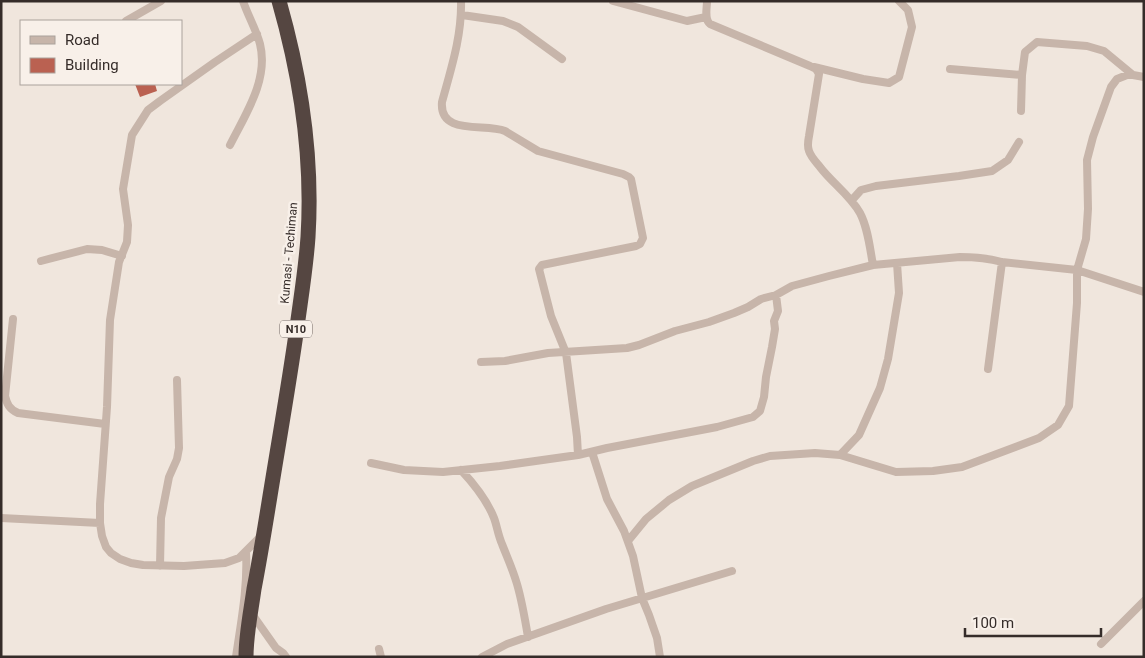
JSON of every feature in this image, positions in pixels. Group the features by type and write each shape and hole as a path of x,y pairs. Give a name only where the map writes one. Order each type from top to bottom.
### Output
{"highway":[{"name":"Kumasi - Techiman","path":"246,657 248,630 293,352 308,236 307,146 304,121 296,72 279,1"}],"street":[{"path":"128,20 161,1"},
{"path":"230,145 253,100 261,69 262,56 257,34 243,1"},
{"path":"462,1 462,15 454,58 441,109 446,118 457,125 499,128 538,151 624,174 631,179 644,238 640,244 600,254 549,263 540,266 539,269 551,316 566,352 578,456"},
{"path":"613,1 687,21 706,17"},
{"path":"707,1 706,17 710,24 816,69 819,74 808,144 809,151 812,158 827,176 852,200 861,214 873,265"},
{"path":"810,66 863,80 889,84 899,77 912,26 908,10 899,1"},
{"path":"462,15 503,20 518,26 562,59"},
{"path":"182,85 257,34"},
{"path":"1021,111 1025,52 1037,42 1087,46 1104,52 1133,74 1144,77"},
{"path":"950,69 1022,75"},
{"path":"628,541 646,519 669,500 692,486 770,456 815,453 840,455 896,472 933,472 962,466 1039,438 1058,425 1069,406 1077,304 1077,270 1086,239 1088,209 1087,160 1093,137 1112,87 1117,79 1133,74"},
{"path":"182,85 148,110 132,135 124,181 128,234 119,262 110,320 100,504 102,536 111,553 120,559 143,565 205,565 224,563 239,558 258,539 265,535 269,501"},
{"path":"852,200 861,190 876,186 992,171 1008,160 1019,142"},
{"path":"41,261 87,249 102,250 122,256"},
{"path":"481,362 505,361 535,355 566,352 627,348 734,313 792,286 873,265 974,257 1077,270 1144,292"},
{"path":"988,369 1002,262"},
{"path":"840,455 859,435 880,388 888,359 899,293 897,263"},
{"path":"371,463 404,470 443,472 578,456 607,448 717,427 753,417 760,411 772,347 774,321 778,310 776,295"},
{"path":"13,319 5,396 7,405 18,413 105,424"},
{"path":"160,566 161,518 169,477 177,459 179,448 177,380"},
{"path":"592,452 607,499 624,531 633,556 642,598 656,638 660,657"},
{"path":"461,470 477,488 493,515 501,543 517,582 528,637"},
{"path":"1,518 100,523"},
{"path":"236,657 246,587 246,552"},
{"path":"482,657 506,644 606,609 732,571"},
{"path":"1101,644 1144,601"},
{"path":"251,612 276,648 286,657"}],"building":[{"path":"135,85 155,85 157,91 140,97"}]}
